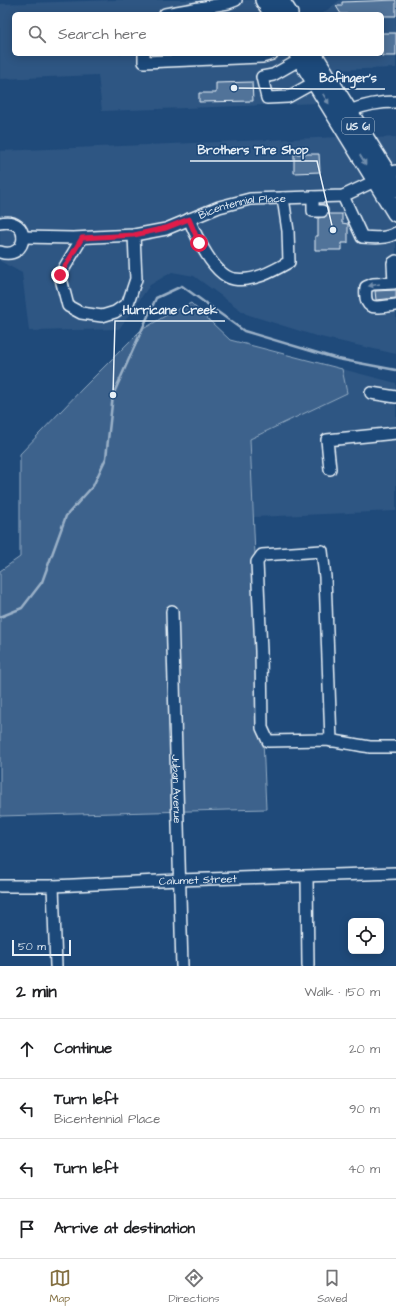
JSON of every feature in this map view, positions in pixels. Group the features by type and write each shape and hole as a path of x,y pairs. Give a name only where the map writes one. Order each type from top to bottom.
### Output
{"highway":[{"path":"264,0 272,12"},
{"path":"280,0 288,12"},
{"name":"US 61","path":"304,56 315,82 389,179"},
{"name":"US 61","path":"304,56 349,111 389,179 396,213"}],"street":[{"path":"176,12 228,3 236,0"},
{"path":"144,56 144,62 265,56"},
{"path":"304,56 273,75 262,77 267,98 288,97 315,82"},
{"path":"349,111 361,106 382,102 396,102"},
{"name":"Bicentennial Place","path":"23,237 82,238 134,235 166,228 219,207 250,199 343,196 389,179"},
{"path":"343,196 362,237 383,238 396,233"},
{"path":"312,211 313,197"},
{"path":"189,219 199,243 220,272 233,279 248,279 269,273 289,262 288,231 283,198"},
{"path":"0,222 13,222 22,231 23,237 22,243 18,249 7,254 0,252"},
{"path":"82,238 60,275 63,288 68,306 81,313 102,316 115,312 128,303 136,279 134,235"},
{"path":"396,260 393,263 394,283 373,284 366,286 365,294 366,303 369,306 377,307 396,305"},
{"path":"371,393 396,397"},
{"path":"330,469 327,440 396,433"},
{"path":"331,741 325,576 322,551 262,555 256,562 261,652 262,728 268,741 331,741 370,747 396,747"},
{"name":"Juban Avenue","path":"172,611 182,966"},
{"name":"Calumet Street","path":"0,886 53,886 179,880 396,873"},
{"path":"307,877 308,966"},
{"path":"53,886 56,966"}],"shaded area":[{"path":"115,0 256,0 264,12 12,12 12,56 290,56 319,103 102,111 98,75 0,79 0,4"},
{"path":"340,0 396,0 396,68 332,70 324,56 384,56 384,12 325,12"},
{"path":"339,137 396,228 396,354 316,336 246,314 194,276 172,272 150,285 119,329 29,331 22,273 0,261 0,151"},
{"path":"396,137 396,172 375,138"},
{"path":"191,303 230,340 342,369 347,393 250,439 266,809 0,816 0,571 20,557 20,454 140,331"},
{"path":"342,369 396,383 396,511 254,517 250,439 346,393"}],"building":[{"path":"396,0 396,16 384,16 384,12 340,12 336,6 342,6 342,2"},
{"path":"384,33 396,33 396,56 384,56"},
{"path":"252,82 253,101 199,102 199,93 216,93 216,83"},
{"path":"294,154 319,154 320,172 294,173"},
{"path":"328,214 342,214 342,223 348,224 348,243 342,243 342,250 315,250 315,236 318,236 318,218 325,217"},
{"path":"396,290 396,298 376,300 375,291"}],"waterway":[{"path":"0,617 22,608 42,582 66,516 93,486 106,458 113,395 156,298 182,286 244,331 338,359 396,370"}],"place":[{"name":"Bofinger's","path":"234,88"},
{"name":"Brothers Tire Shop","path":"333,230"},
{"name":"Hurricane Creek","path":"113,395"}],"route":[{"path":"60,275 82,238 134,235 166,228 189,219 199,243"}]}
